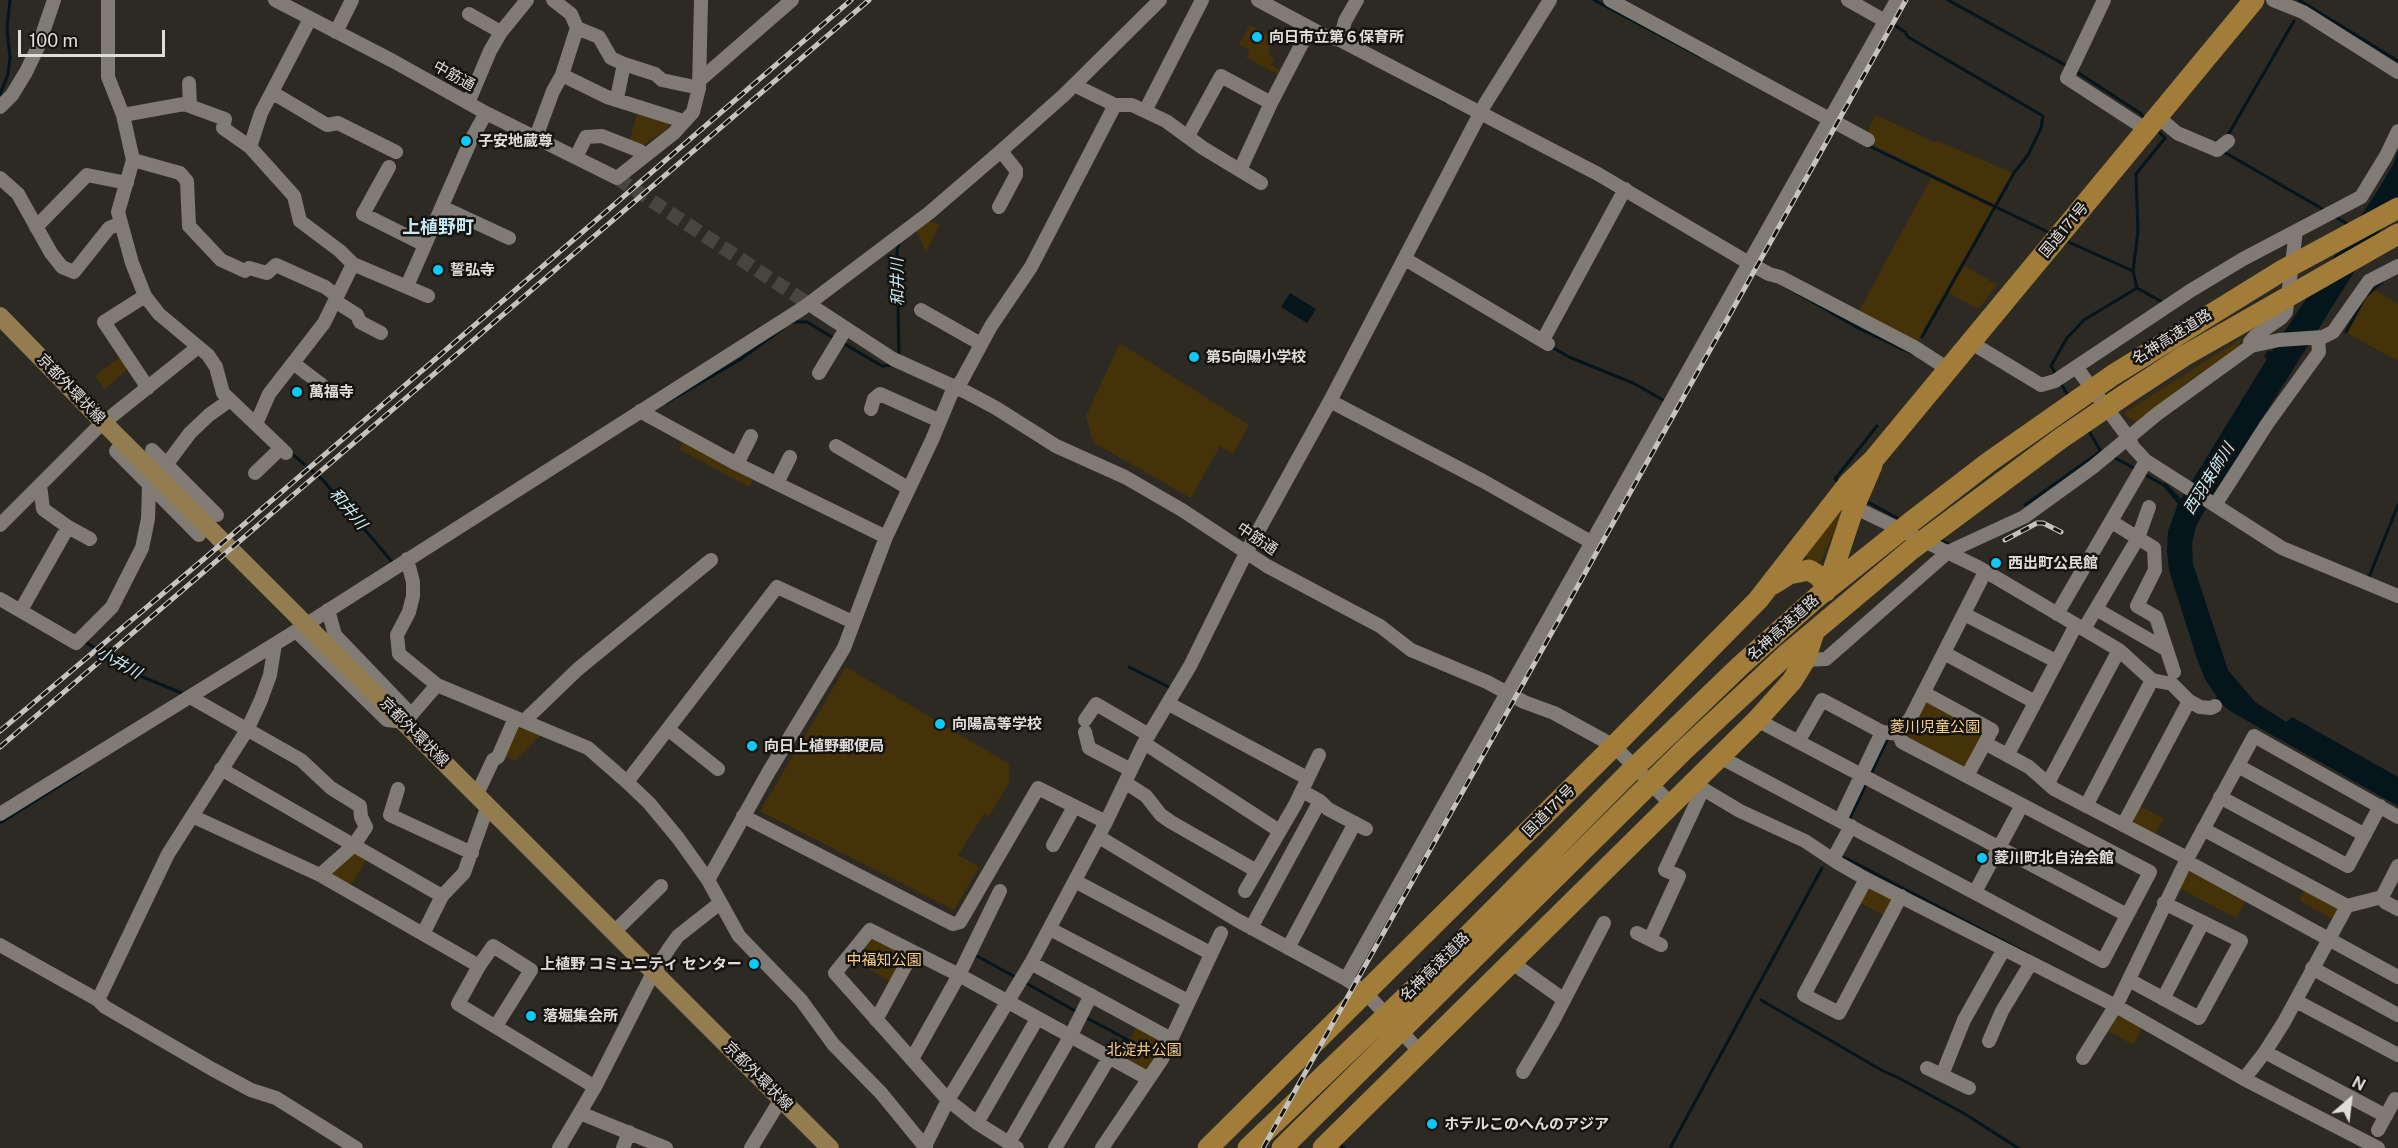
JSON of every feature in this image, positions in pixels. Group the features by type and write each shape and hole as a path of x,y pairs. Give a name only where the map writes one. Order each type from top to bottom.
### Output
{"highway":[{"name":"国道171号","path":"1217,1145 1365,992 1614,746 1768,588 1853,494 1874,459 2254,0"},
{"name":"名神高速道路","path":"1248,1148 1740,666 1857,565 1905,526 2103,382 2198,320 2324,246 2398,208"},
{"name":"名神高速道路","path":"1282,1148 1668,766 1796,657 1855,598 1928,537 2087,421 2184,356 2394,235"},
{"name":"国道171号","path":"1323,1148 1672,805 1700,785 1719,757 1792,681 1796,657 1827,588 1853,494"},
{"path":"1768,588 1789,574 1809,570 1820,576 1827,588"}],"main road":[{"name":"京都外環状線","path":"0,316 105,424 830,1148"}],"street":[{"path":"0,107 12,95 26,72 38,47 54,0"},
{"path":"108,0 108,76 123,115 133,160 118,212 120,224 145,296 159,314 208,355 216,367 220,386 230,400 283,450 255,472"},
{"name":"中筋通","path":"275,0 486,113 537,135 617,178 674,133 683,121"},
{"path":"336,32 352,0"},
{"path":"468,103 490,51 501,32 527,0"},
{"path":"578,28 562,75 553,91 537,135 579,152 599,169 603,161 616,167 622,166 693,112 699,84 701,0"},
{"path":"556,1 571,14 578,28 599,37 611,58 655,74 662,80 699,84 792,0"},
{"path":"0,814 297,631 640,411 809,308 929,213 1001,152 1074,85 1160,0"},
{"path":"1144,111 1202,0"},
{"path":"1258,0 1310,28 1386,63 1436,92 1481,112 1625,189 1751,259 1773,275 1914,347 1948,369"},
{"path":"1336,39 1356,0"},
{"path":"407,559 413,582 413,596 409,612 397,635 399,654 437,685 588,748 627,782 649,803 708,880 736,932 747,946 801,1000 833,1044 881,1093 925,1147 948,1100 1050,929 1147,739 1169,704 1246,553 1330,401 1481,112 1550,0"},
{"path":"1610,0 1868,140"},
{"path":"1848,0 1885,21"},
{"path":"1346,979 1897,0"},
{"path":"2104,0 2067,78 2153,123 2217,150 2228,141"},
{"path":"2273,0 2303,12 2398,72"},
{"path":"469,14 501,32"},
{"path":"250,147 261,113 310,19"},
{"path":"1240,170 1271,103 1310,28"},
{"path":"617,98 624,64"},
{"path":"562,75 607,97 617,98 683,121"},
{"path":"1188,136 1221,76 1271,103"},
{"path":"189,82 190,106"},
{"path":"1074,85 1115,105 1132,105 1166,121 1261,183"},
{"path":"273,93 327,125 338,123 396,152"},
{"path":"123,115 184,104 225,119 223,128 250,147 294,196 300,220 340,250 353,264 428,297"},
{"path":"708,880 743,816 844,648 886,537 952,392 1031,267 1115,105"},
{"path":"407,286 471,140 486,113"},
{"path":"1970,342 2041,385 2065,374 2168,305 2296,231 2361,197 2398,131"},
{"path":"579,152 586,137 602,136 640,151"},
{"path":"999,207 1016,175 1016,170 1001,152"},
{"path":"133,160 180,173 187,181 189,226 221,260 245,271 249,268 267,273 276,265 325,287 357,315 360,322 381,333"},
{"path":"389,167 363,214 425,245"},
{"path":"36,227 87,175 127,183"},
{"path":"0,178 18,194 51,253 62,267 74,272 109,228 120,224"},
{"path":"1405,259 1546,342 1625,189"},
{"path":"442,207 510,237"},
{"path":"2251,346 2250,342 2255,336 2286,312 2296,231"},
{"path":"256,424 269,394 324,323 353,264"},
{"path":"1796,657 1826,659 1948,552 2024,517 2251,346 2279,340 2315,339 2333,332 2368,281 2398,266"},
{"path":"145,296 104,322 148,388"},
{"path":"809,308 842,335 882,361 896,360"},
{"name":"中筋通","path":"809,308 896,360 957,387 996,408 1056,446 1125,477 1214,529 1246,553 1380,626 1411,650 1554,713 1614,746 1672,805"},
{"path":"921,310 981,344"},
{"path":"819,373 842,335"},
{"path":"2215,505 2267,424 2319,352 2315,339"},
{"path":"0,525 92,433 198,347"},
{"path":"293,363 322,385"},
{"path":"2065,374 2128,437 2143,468 2182,485 2282,548 2398,596"},
{"path":"870,409 874,399 880,394 940,421"},
{"path":"166,465 190,433 230,400"},
{"path":"1330,401 1483,481 1591,542"},
{"path":"640,411 737,464 886,537"},
{"path":"737,464 751,436"},
{"path":"124,443 116,451 199,535"},
{"path":"836,446 908,488"},
{"path":"152,450 216,515"},
{"path":"777,483 790,457"},
{"path":"2060,609 2143,468"},
{"path":"40,485 43,509 90,539"},
{"path":"0,599 76,643 112,607 142,548 148,519 149,486"},
{"path":"1853,494 1948,552 2060,609 2086,621 2167,650"},
{"path":"2008,754 2056,662 2086,621 2138,538 2149,507"},
{"path":"2112,522 2154,548 2155,570 2136,606 2156,617 2174,672"},
{"path":"21,610 68,527"},
{"path":"423,934 442,896 464,873 472,853 482,800 493,760 498,757 519,719 711,560"},
{"path":"1836,855 1846,823 1866,778 1891,733 1910,719 1964,614 1982,570"},
{"path":"627,782 777,587 854,622"},
{"path":"328,610 335,635 405,708 405,722"},
{"path":"1964,614 2056,662"},
{"path":"2086,621 2152,680 2172,684 2189,701 2200,707 2215,706"},
{"path":"297,631 387,720 405,722"},
{"path":"98,1000 168,854 247,730 270,675 275,644"},
{"path":"2048,783 2119,650"},
{"path":"1944,653 2035,702"},
{"path":"2086,806 2152,680"},
{"path":"405,722 437,685"},
{"path":"1923,693 1992,730 1967,776"},
{"path":"190,697 301,760 331,788 360,806 366,827 354,845 320,875"},
{"path":"1719,757 2103,961 2150,872 1902,742 1891,733 1822,700 1798,742"},
{"path":"2123,825 2189,701"},
{"path":"1255,870 1161,815 1128,776 1089,748 1085,726 1096,704 1278,830"},
{"path":"1169,704 1307,778"},
{"path":"1757,720 2127,915"},
{"path":"669,730 718,769"},
{"path":"2083,1058 2118,1002 2186,859 2254,736 2272,753 2398,817"},
{"path":"1985,743 2029,766 2054,789 2186,859 2398,977"},
{"path":"1245,891 1302,791 1319,755"},
{"path":"2238,766 2365,835"},
{"path":"221,769 442,896"},
{"path":"1649,939 1679,876 1665,870 1700,785 1740,811 1836,855 1866,879 2031,963 2118,1002 2246,1077 2378,1148"},
{"path":"743,816 953,924 960,922 1038,788 1106,822"},
{"path":"398,789 390,815 472,853"},
{"path":"1288,948 1360,826 1328,809 1320,801 1302,791"},
{"path":"2220,797 2348,866 2380,806"},
{"path":"1251,928 1320,801"},
{"path":"1975,892 2022,805"},
{"path":"1053,845 1074,807"},
{"path":"192,816 320,875 479,966"},
{"path":"2203,829 2346,906 2382,897 2398,866"},
{"path":"1098,837 1251,928 1346,979 1365,992 1368,998 1420,1052"},
{"path":"1866,879 1804,995 1839,1013 1901,896"},
{"path":"1075,881 1210,953"},
{"path":"615,931 661,886"},
{"path":"912,1059 959,975 1000,891"},
{"path":"2382,897 2385,902 2398,909"},
{"path":"559,1148 595,1087 653,973 678,936 720,903"},
{"path":"2128,980 2199,1018 2241,941 2164,903"},
{"path":"2246,1077 2265,1052 2296,1001 2346,906"},
{"path":"2163,999 2203,922"},
{"path":"1523,1072 1552,1023 1604,923"},
{"path":"1050,929 1188,1001"},
{"path":"1091,995 1070,1037 1013,1146 977,1123 948,1100 835,973 870,930 959,975 1070,1037 1148,1078"},
{"path":"1102,1148 1162,1059 1221,933"},
{"path":"0,945 98,1000 105,1007 212,1069 251,1090 276,1098 356,1148"},
{"path":"496,1026 531,970 493,946 458,1004 595,1087"},
{"path":"1942,1075 1964,1020 2004,949"},
{"path":"876,1020 913,952"},
{"path":"1511,962 1563,999"},
{"path":"1031,963 1171,1039"},
{"path":"1989,1034 2031,963"},
{"path":"2312,968 2398,1015"},
{"path":"2296,1001 2398,1055"},
{"path":"977,1123 1037,1019"},
{"path":"2265,1052 2386,1116"},
{"path":"1055,1148 1109,1058"},
{"path":"1927,1068 1969,1088"},
{"path":"751,1148 781,1099"},
{"path":"2378,1130 2395,1099"},
{"path":"580,1113 666,1148"},
{"path":"623,1148 629,1132"}],"green space":[{"path":"1250,25 1275,38 1268,55 1274,59 1271,65 1280,70 1277,74 1246,57 1250,50 1239,44"},
{"path":"638,111 670,121 667,129 642,146 629,142"},
{"path":"1876,115 1934,142 1938,141 2013,173 1995,205 1863,140"},
{"path":"1931,178 1993,208 1916,343 1858,313"},
{"path":"928,221 940,224 926,252 916,229"},
{"path":"1963,265 1997,285 1978,309 1948,292"},
{"path":"2374,289 2398,304 2398,361 2347,333 2365,298"},
{"path":"2244,337 2234,351 2187,382 2159,408 2138,421 2129,419 2124,413"},
{"path":"1120,343 1249,425 1233,454 1220,446 1191,498 1093,442 1086,416"},
{"path":"121,356 130,367 105,389 95,376"},
{"path":"684,441 753,480 749,487 679,449"},
{"path":"1838,512 1841,515 1821,561 1815,565 1807,560 1806,553"},
{"path":"846,667 1009,764 1009,783 989,816 984,814 958,855 979,867 954,910 760,811"},
{"name":"菱川児童公園","path":"1931,699 1983,728 1986,736 1970,765 1963,767 1909,738 1907,729 1923,702"},
{"path":"517,723 543,733 515,761 505,757"},
{"path":"2140,806 2163,819 2154,836 2136,826 2133,818"},
{"path":"357,852 368,857 350,887 327,873 351,854"},
{"path":"2193,870 2246,899 2236,918 2177,887 2185,872"},
{"path":"1873,887 1891,896 1893,902 1885,916 1859,902 1866,889"},
{"path":"2306,888 2337,905 2339,911 2334,920 2299,900"},
{"name":"中福知公園","path":"877,939 902,952 905,960 893,983 852,959 867,940"},
{"path":"2121,1014 2143,1027 2133,1045 2107,1030 2116,1016"},
{"name":"北淀井公園","path":"1138,1025 1167,1041 1151,1070 1144,1071 1120,1058"}],"water":[{"name":"西羽束師川","path":"2398,151 2398,202 2206,508 2196,526 2192,544 2193,564 2228,670 2255,702 2286,722 2292,717 2398,777 2398,806 2230,711 2219,701 2215,701 2217,697 2205,679 2197,659 2169,570 2168,531 2178,504 2163,486 2165,482 2181,499 2267,359 2264,357 2268,350 2271,352 2378,190 2393,165"},
{"path":"1290,293 1316,309 1307,323 1281,307"}],"waterway":[{"name":"小井川","path":"0,95 8,74 10,58 7,29 10,0"},
{"path":"1594,0 1701,57"},
{"path":"1948,0 2067,66"},
{"path":"2299,0 2398,61"},
{"path":"2228,135 2294,21"},
{"path":"1890,22 1905,32 1908,37 2043,116 2041,128 2028,155 2014,173 1922,337"},
{"path":"2077,69 2077,72 2146,119"},
{"path":"1421,89 1447,103"},
{"path":"2157,130 2165,138 2136,174 2138,231 2133,271 2137,288 2164,303"},
{"path":"1867,145 2050,233"},
{"path":"2224,152 2326,211"},
{"path":"2334,216 2349,225"},
{"path":"2064,240 2133,271"},
{"name":"和井川","path":"899,242 897,251 899,358"},
{"path":"1776,281 1860,329 1913,354"},
{"path":"2346,332 2365,297 2383,281"},
{"path":"2057,376 2051,366 2067,338 2084,320 2137,288"},
{"name":"和井川","path":"792,322 807,322 835,339"},
{"name":"和井川","path":"666,403 741,359 782,329"},
{"name":"和井川","path":"843,343 882,366 893,365"},
{"path":"1552,347 1569,357 1633,383 1663,400"},
{"path":"2060,382 2069,397"},
{"path":"1839,482 1835,479 1877,426"},
{"path":"2087,428 2100,450"},
{"path":"2025,505 2101,451"},
{"name":"和井川","path":"291,453 323,480 393,563"},
{"path":"2113,457 2136,469"},
{"path":"2144,474 2167,487"},
{"path":"1864,500 1901,520"},
{"path":"2369,577 2398,505"},
{"path":"1939,539 1950,545"},
{"name":"小井川","path":"84,641 138,675 184,694"},
{"path":"1129,667 1171,688"},
{"path":"1870,776 1889,736"},
{"path":"0,823 80,773"},
{"path":"1849,820 1867,782"},
{"path":"1840,855 2028,954"},
{"path":"1670,1148 1822,868"},
{"path":"977,956 1017,978"},
{"path":"1026,983 1077,1012"},
{"path":"1761,1000 1883,1071 1965,1114 2018,1148"},
{"path":"1085,1017 1128,1040"},
{"path":"1339,1144 1345,1148"}],"tunnel":[{"path":"617,178 815,308"}],"railway":[{"path":"0,731 205,558 851,0"},
{"path":"0,747 869,0"},
{"path":"1263,1148 1906,0"},
{"path":"2005,540 2037,523 2043,523 2061,532"}],"place":[{"name":"向日市立第６保育所","path":"1257,37"},
{"name":"子安地蔵尊","path":"466,141"},
{"name":"誓弘寺","path":"438,270"},
{"name":"第5向陽小学校","path":"1194,357"},
{"name":"萬福寺","path":"297,392"},
{"name":"西出町公民館","path":"1996,563"},
{"name":"向陽高等学校","path":"940,724"},
{"name":"向日上植野郵便局","path":"752,746"},
{"name":"菱川町北自治会館","path":"1982,858"},
{"name":"上植野 コミュニティ センター","path":"754,964"},
{"name":"落堀集会所","path":"531,1016"},
{"name":"ホテルこのへんのアジア","path":"1432,1124"}],"district":[{"name":"上植野町","path":"438,227"}]}
